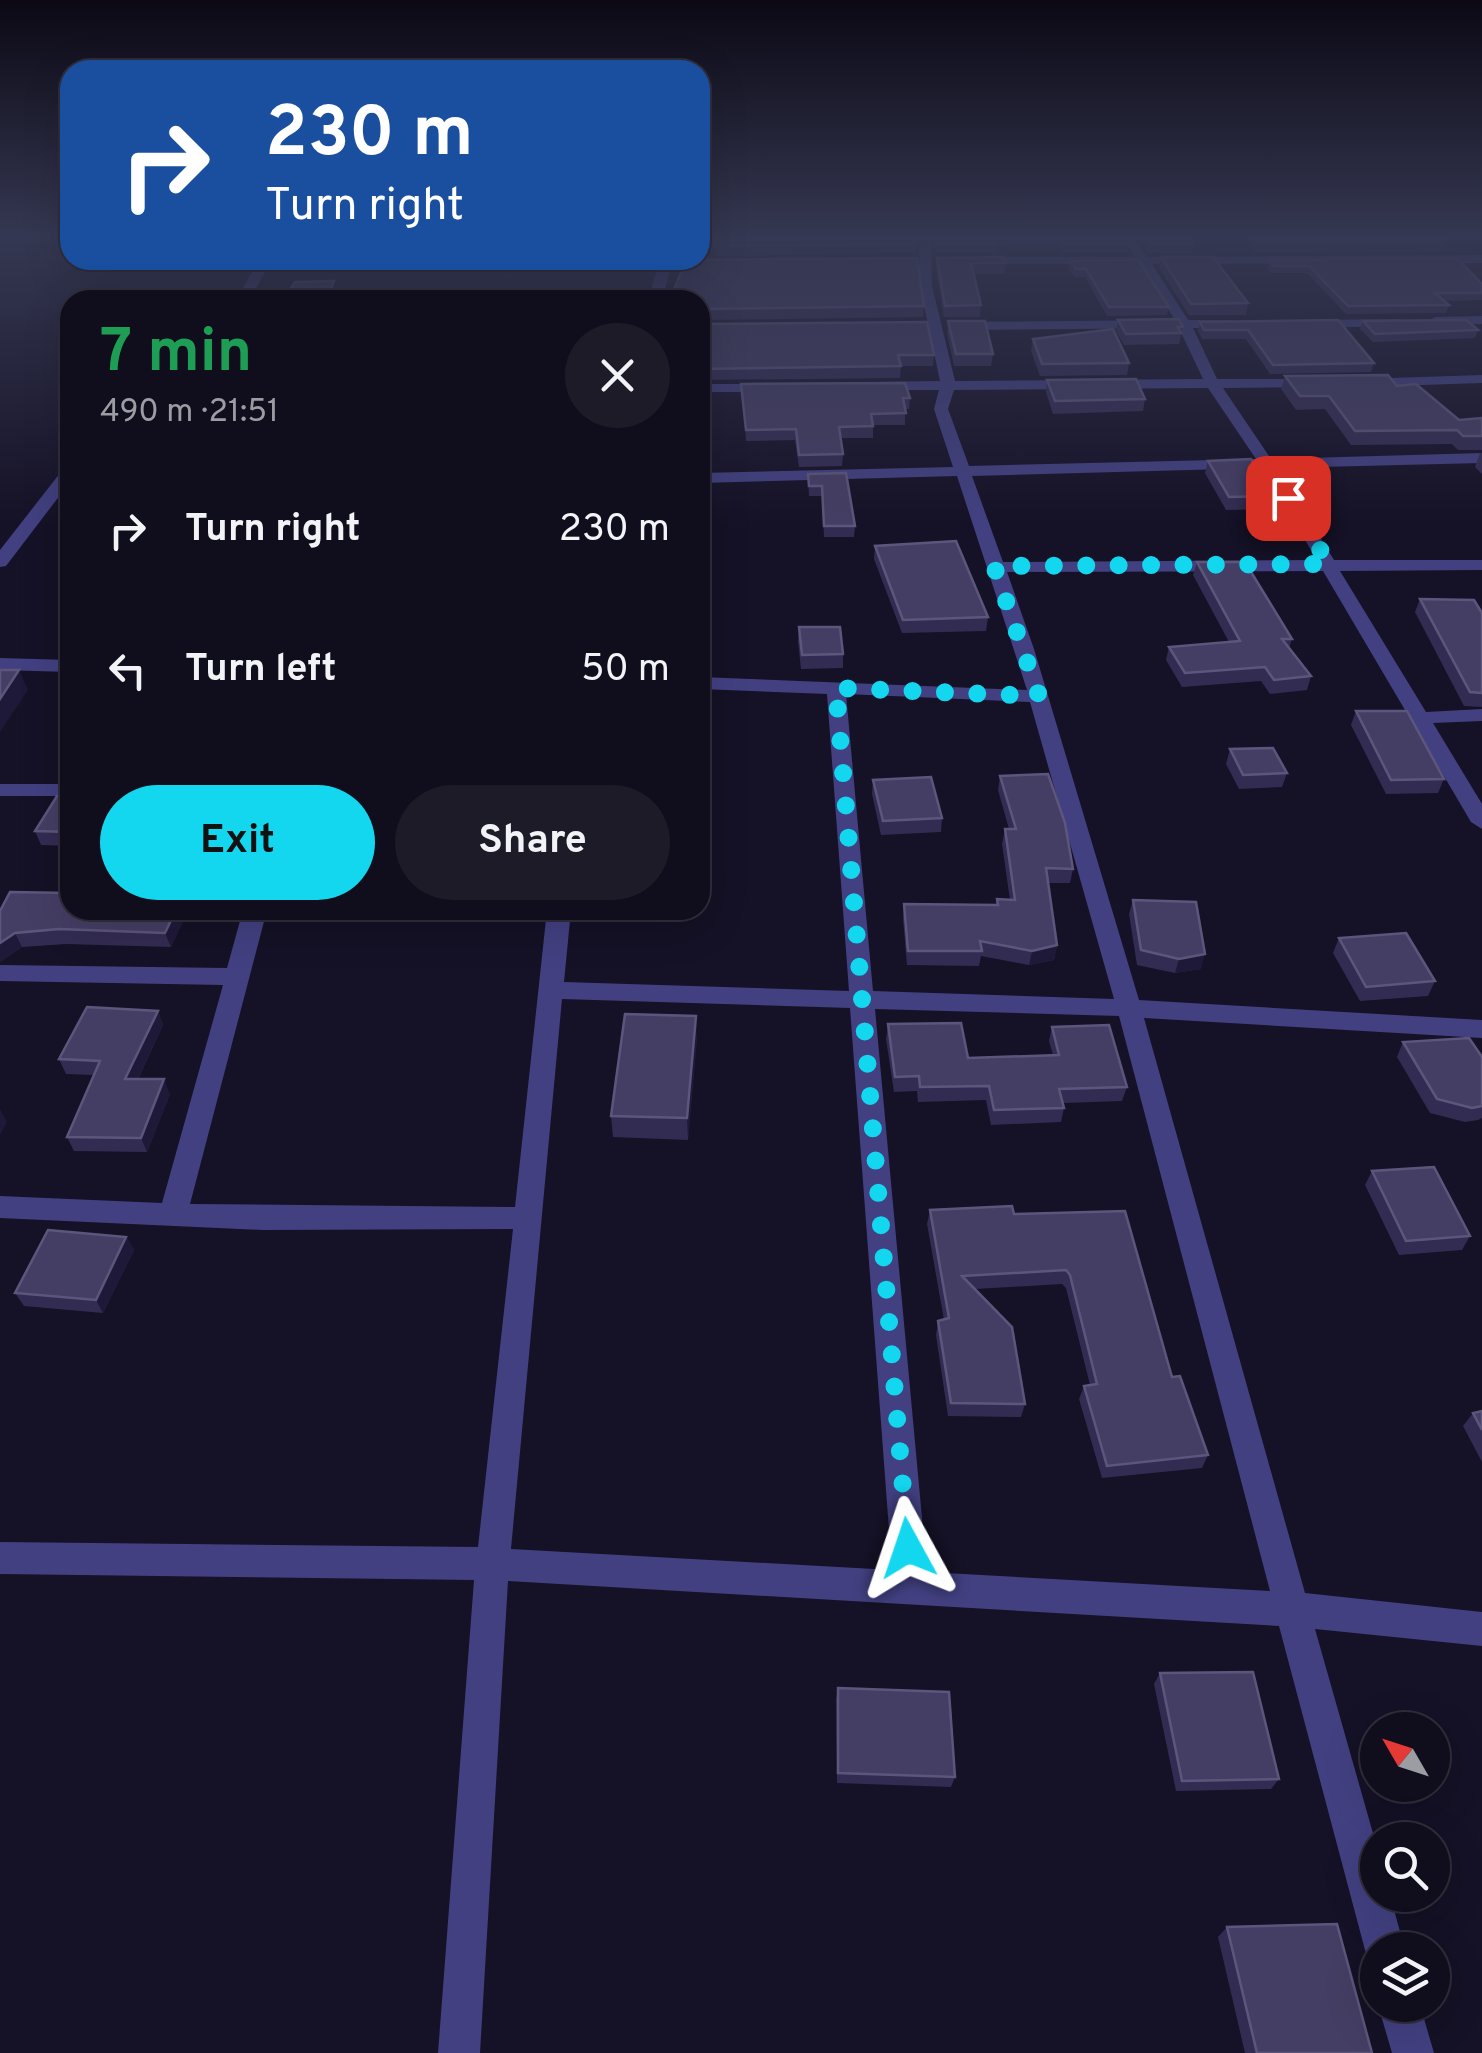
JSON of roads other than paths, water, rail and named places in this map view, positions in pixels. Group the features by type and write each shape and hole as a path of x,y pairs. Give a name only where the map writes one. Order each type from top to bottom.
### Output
{"street":[{"path":"928,334 948,384 941,409 1039,696 1128,1008 1379,1932"},
{"path":"1189,334 1212,384 1268,465 1482,822"},
{"path":"850,387 1482,380"},
{"path":"710,388 792,388"},
{"path":"710,478 1482,458"},
{"path":"0,562 60,484"},
{"path":"994,566 1482,566"},
{"path":"0,664 60,666"},
{"path":"710,684 1039,696"},
{"path":"836,688 911,1588"},
{"path":"1420,718 1482,714"},
{"path":"0,790 60,790"},
{"path":"172,1214 251,920"},
{"path":"459,2053 482,1672 558,920"},
{"path":"0,973 237,977"},
{"path":"550,990 1128,1008 1482,1029"},
{"path":"0,1207 263,1219 528,1218"},
{"path":"0,1558 493,1564 1292,1609 1482,1628"},
{"path":"1404,2022 1412,2053"}]}
